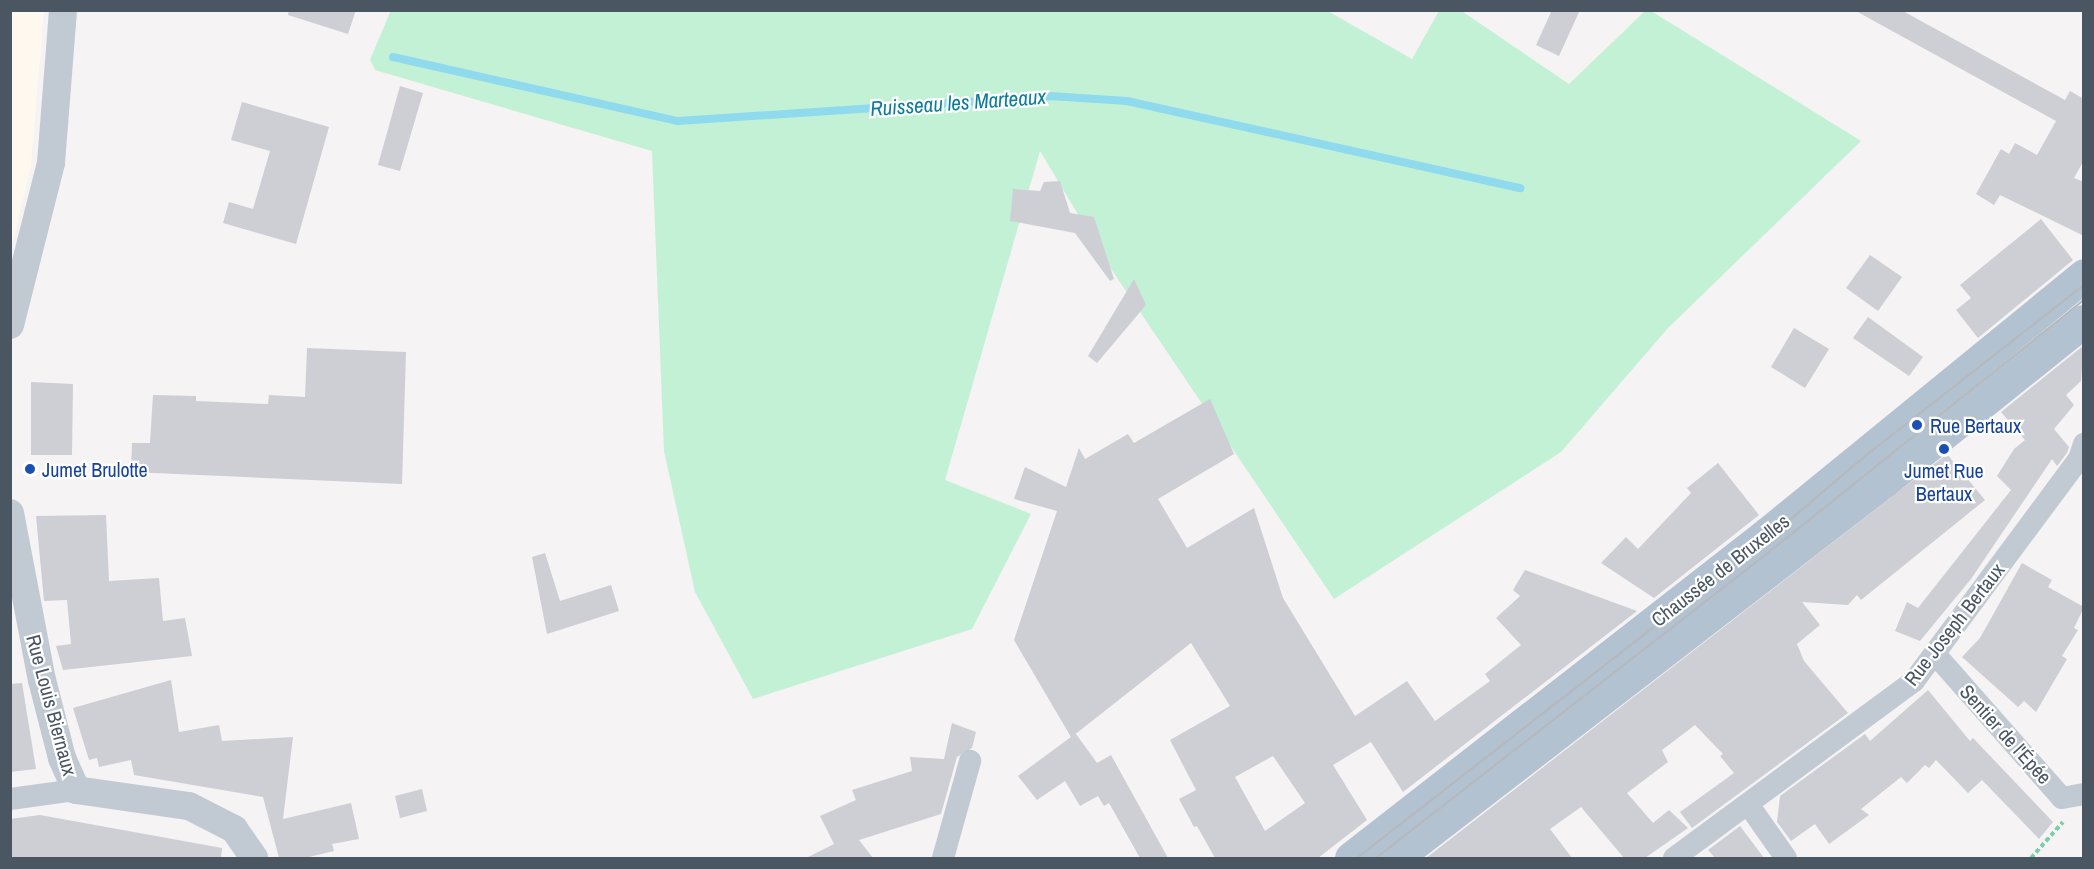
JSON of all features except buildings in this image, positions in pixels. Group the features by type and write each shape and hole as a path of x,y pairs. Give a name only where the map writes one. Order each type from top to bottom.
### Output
{"main road":[{"name":"Chaussée de Bruxelles","path":"1351,858 1768,533 2039,315 2080,285"},
{"name":"Chaussée de Bruxelles","path":"1395,858 1884,481 2084,321"}],"street":[{"path":"10,325 51,163 63,10"},
{"name":"Rue Joseph Bertaux","path":"1674,858 1914,681 2079,459 2084,444"},
{"name":"Rue Louis Biernaux","path":"10,513 42,680 62,758 76,790"},
{"name":"Sentier de l'Épée","path":"1935,654 2073,796"},
{"path":"943,858 970,760"},
{"path":"10,799 76,790 189,806 234,829 254,858"},
{"path":"1748,804 1786,858"}],"path":[{"path":"2031,858 2062,822 2073,796"}],"shaded area":[{"path":"11,10 44,11 31,166 11,249"}],"green space":[{"path":"391,10 1326,10 1412,59 1439,11 1460,10 1569,84 1645,11 1651,11 1861,141 1668,328 1561,452 1334,599 1109,266 1040,151 945,480 1031,514 972,629 753,699 695,592 664,451 652,151 375,70 370,60"}],"waterway":[{"name":"Ruisseau les Marteaux","path":"393,57 678,121 1050,96 1127,101 1521,188"}],"tram line":[{"path":"1357,858 1771,536 1864,457 2084,285"},
{"path":"1376,858 1778,545 2084,300"}],"place":[{"name":"Rue Bertaux","path":"1917,425"},
{"name":"Jumet Rue Bertaux","path":"1944,449"},
{"name":"Jumet Brulotte","path":"30,469"}]}
